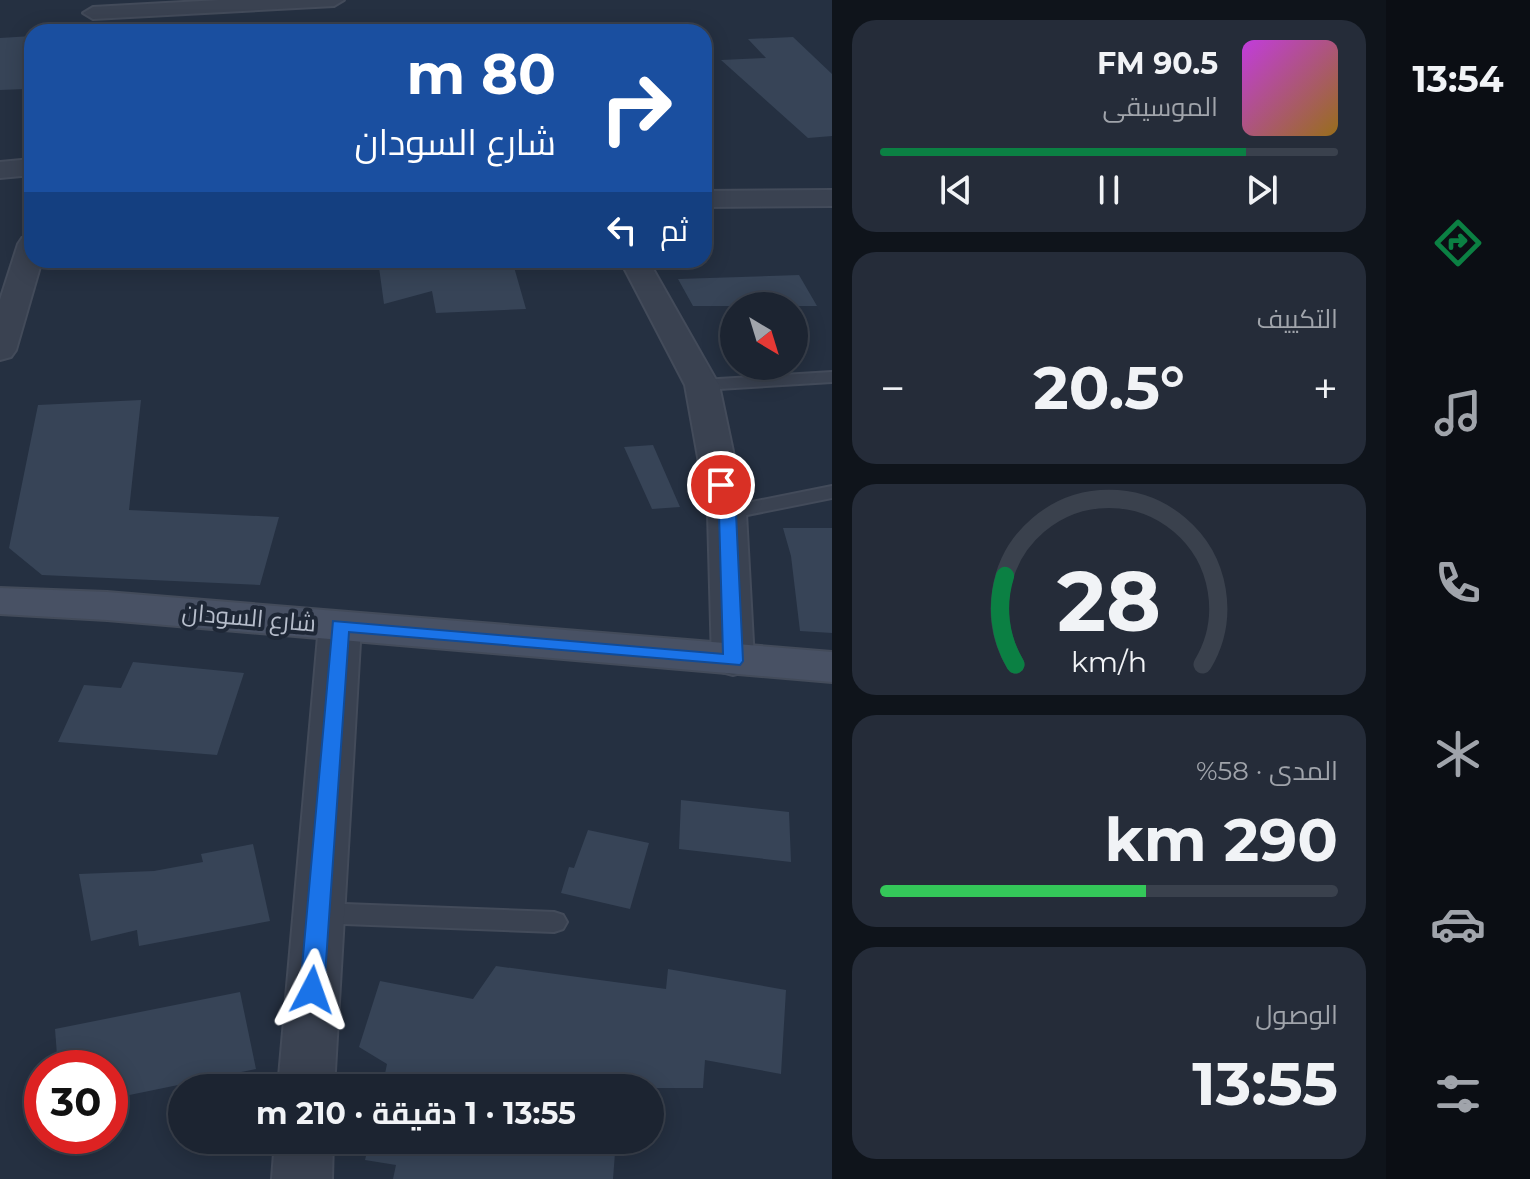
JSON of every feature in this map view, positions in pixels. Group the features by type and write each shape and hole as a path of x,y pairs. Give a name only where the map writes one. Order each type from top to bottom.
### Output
{"main road":[{"name":"شارع السودان","path":"0,601 107,606 832,667"}],"street":[{"path":"93,15 334,0"},
{"path":"0,170 24,168"},
{"path":"712,199 832,198"},
{"path":"0,350 25,268"},
{"path":"638,268 702,385 727,513 733,661"},
{"path":"307,1074 340,625"},
{"path":"302,1179 303,1154"}],"lane":[{"path":"702,385 832,377"},
{"path":"727,513 832,492"},
{"path":"318,913 554,922"}],"building":[{"path":"24,36 24,89 0,90 0,38"},
{"path":"793,37 832,74 832,136 808,138 721,60 766,58 748,39"},
{"path":"379,268 514,268 526,309 436,313 432,291 384,304"},
{"path":"799,275 817,306 808,306 808,292 720,292 720,306 693,306 678,279"},
{"path":"141,400 129,510 279,517 260,585 42,575 9,548 38,405"},
{"path":"653,445 680,507 652,509 624,447"},
{"path":"783,528 832,528 832,633 800,631 791,556"},
{"path":"133,662 244,673 217,755 58,742 84,685 121,688"},
{"path":"681,800 789,812 791,862 679,849"},
{"path":"588,830 649,843 630,909 561,893 569,867 574,868"},
{"path":"253,844 270,921 139,946 137,930 91,941 79,874 154,871 203,862 201,854"},
{"path":"496,966 666,989 668,969 786,990 781,1074 705,1060 703,1088 664,1088 664,1074 385,1074 387,1064 359,1047 380,981 473,999"},
{"path":"240,992 256,1069 232,1074 168,1074 168,1087 128,1095 128,1050 57,1050 55,1029"},
{"path":"366,1154 615,1154 613,1179 393,1179 396,1165 365,1160"}],"route":[{"path":"312,990 340,625 733,661 727,513 721,485"}]}
